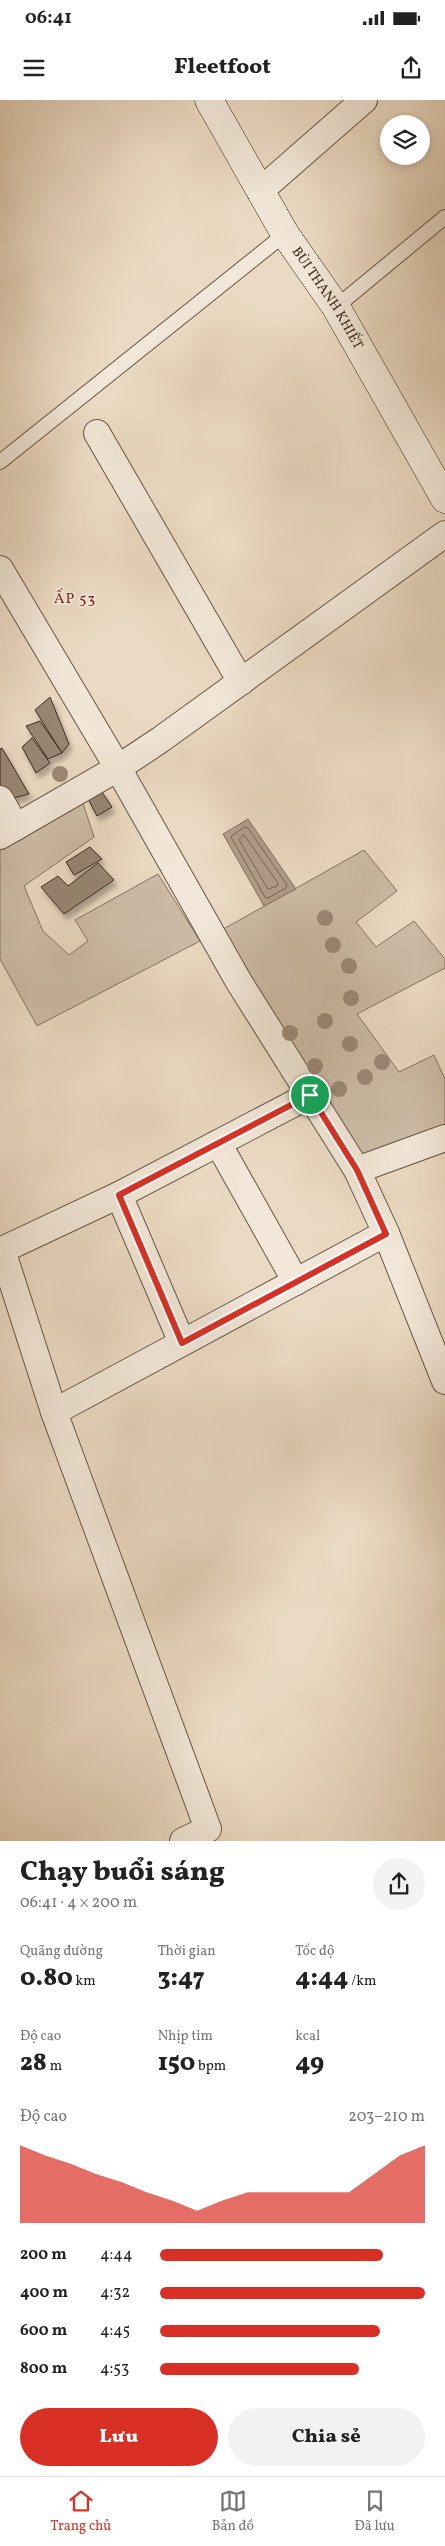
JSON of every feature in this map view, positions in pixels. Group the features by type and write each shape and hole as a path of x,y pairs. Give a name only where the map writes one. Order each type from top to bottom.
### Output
{"main road":[{"name":"BÙI THANH KHIẾT","path":"209,100 285,234 336,307 445,499"}],"street":[{"path":"260,191 364,100"},
{"path":"97,433 241,682"},
{"path":"0,799 8,832 118,768 241,682 445,534"},
{"path":"0,569 118,768 239,982 357,1170 386,1234 445,1381"},
{"path":"183,1841 208,1829 54,1412 1,1248 119,1195 310,1095"},
{"path":"357,1170 445,1138"},
{"path":"218,1143 296,1282"},
{"path":"119,1195 182,1343"},
{"path":"54,1412 386,1234"}],"lane":[{"path":"336,307 445,217"},
{"path":"0,462 285,234"}],"shaded area":[{"path":"79,791 94,837 24,886 43,931 69,955 88,941 75,920 158,874 200,941 37,1026 0,959 0,838"},
{"path":"364,850 397,891 356,922 376,947 414,921 445,959 445,968 357,1014 399,1072 434,1055 445,1079 445,1124 357,1156 220,931"}],"water":[{"path":"248,819 296,889 264,906 223,834"}],"building":[{"path":"50,697 69,744 62,753 35,710"},
{"path":"40,721 62,753 48,759 26,726"},
{"path":"32,738 50,763 36,773 22,747"},
{"path":"2,748 29,794 6,800 0,791 0,749"},
{"path":"102,792 112,807 97,816 88,799"},
{"path":"90,847 102,859 74,875 66,862"},
{"path":"98,863 114,880 64,914 41,887 58,876 68,886"}],"district":[{"name":"ẤP 53","path":"75,599"}],"route":[{"path":"310,1095 357,1170 386,1234 182,1343 119,1195 310,1095"}]}
